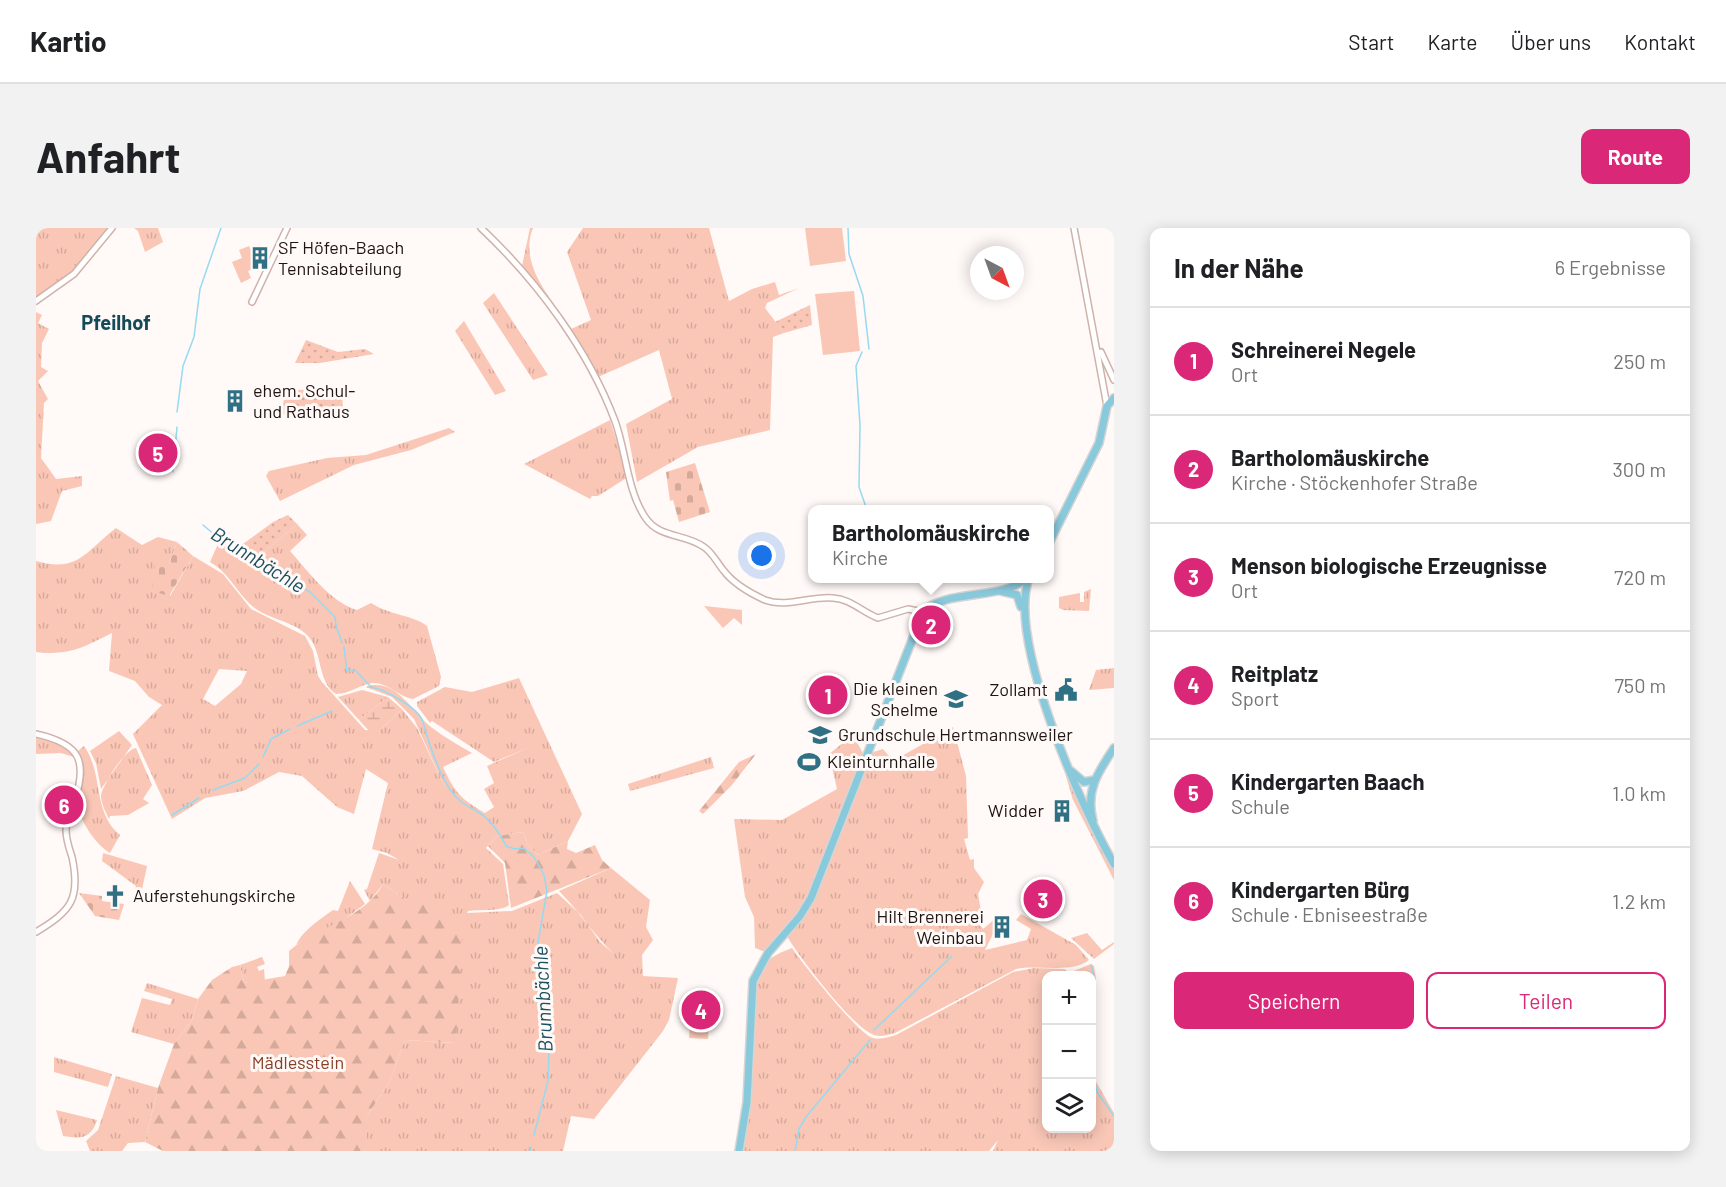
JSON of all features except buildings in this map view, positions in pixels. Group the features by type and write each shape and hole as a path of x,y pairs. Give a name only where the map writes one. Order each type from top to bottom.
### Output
{"main road":[{"path":"1054,533 1099,443 1107,406 1114,398"},
{"path":"739,1151 747,1102 753,981 768,953 800,916 812,898 923,612 935,603 1021,583"},
{"path":"1024,615 1027,583"},
{"path":"994,591 1017,595 1024,615 1034,668 1069,770 1081,802 1114,864"},
{"path":"1096,832 1090,806 1094,780 1114,748"},
{"path":"1069,770 1084,782 1094,780"}],"street":[{"path":"36,301 74,274 112,228"},
{"path":"252,302 287,228"},
{"path":"481,228 538,291 596,380 619,433 643,515 650,524 666,534 703,546 731,578 765,600 782,603 813,598 837,598 849,601 878,618 908,609 923,612"},
{"path":"1074,228 1107,406"},
{"path":"1096,340 1114,380"},
{"path":"36,734 67,744 77,755 81,768 80,785 66,828 77,879 74,898 60,916 36,932"}],"green space":[{"path":"36,228 110,228 77,269 36,298"},
{"path":"134,228 158,228 163,242 145,252 138,231"},
{"path":"530,228 533,228 530,255 533,268 547,294 571,329 591,320 567,252 583,228 709,228 729,301 752,289 775,282 779,295 799,288 767,303 765,308 784,333 773,337 770,430 698,447 637,482 626,424 672,399 659,350 598,377 544,293 522,266"},
{"path":"805,228 842,228 846,261 810,266"},
{"path":"249,246 258,266 248,271 251,278 241,283 232,262 242,258 239,250"},
{"path":"854,291 860,351 823,355 815,294"},
{"path":"494,293 548,375 533,380 483,303"},
{"path":"810,305 812,325 784,333 775,322"},
{"path":"36,312 42,315 38,323 49,329 42,343 41,367 48,371 38,381 48,399 44,403 41,458 56,479 82,476 82,486 62,491 51,521 36,524"},
{"path":"464,321 506,391 495,395 455,331"},
{"path":"306,340 338,352 365,349 374,354 320,363 295,363"},
{"path":"286,389 342,392 343,408 281,415"},
{"path":"610,420 628,477 598,496 592,496 590,499 524,464"},
{"path":"449,428 455,432 411,450 354,465 280,501 266,476 269,471 327,458 366,455"},
{"path":"695,463 710,512 679,522 673,500 670,501 666,472"},
{"path":"288,515 297,524 258,557 243,544 273,522"},
{"path":"297,524 307,535 290,551 329,593 357,610 371,603 415,619 427,626 441,677 439,686 413,699 384,685 373,683 336,694 326,682 316,650 308,636 295,627 257,610 222,571 210,562 221,537 243,544 258,557"},
{"path":"116,528 142,545 158,537 177,542 169,564 170,596 193,556 223,574 251,609 305,636 313,651 318,676 365,730 379,731 402,709 417,728 447,792 414,719 392,697 366,687 376,685 395,691 431,727 472,753 443,767 460,794 470,804 485,813 494,807 484,789 494,783 487,766 530,747 494,762 432,721 430,723 417,706 417,702 445,687 472,692 519,678 582,814 568,841 538,855 528,845 523,832 497,836 486,848 503,864 509,905 501,909 468,911 467,913 512,911 557,893 578,912 559,891 611,868 650,900 646,927 653,940 642,955 643,976 678,978 669,1020 663,1031 594,1119 571,1116 563,1151 367,1151 367,1116 389,1083 405,1040 456,1043 407,900 383,884 370,901 364,890 367,889 379,853 399,860 387,853 372,849 388,783 366,769 354,814 337,807 302,776 279,772 243,791 205,798 172,819 133,734 162,705 149,697 135,681 109,671 112,633 67,651 36,652 36,561 50,564 72,562 88,552","holes":["219,669 247,671 241,684 215,706 203,699","587,923 607,947 614,954 600,942"]},
{"path":"177,542 193,556 169,596 152,591 155,563 169,564"},
{"path":"1091,589 1089,611 1059,608 1059,597 1080,593 1080,602 1084,602 1084,592"},
{"path":"704,606 742,610 742,625 734,618 723,628"},
{"path":"1114,668 1114,688 1089,690 1096,670"},
{"path":"362,690 388,697 359,720 338,697"},
{"path":"388,697 402,709 379,731 370,732 359,720"},
{"path":"953,727 966,776 968,838 964,839 970,860 974,859 974,868 984,882 978,894 981,911 975,918 983,929 997,917 998,924 985,950 1027,940 1031,929 1016,920 1021,914 1076,945 1089,960 1073,967 1016,969 895,1033 875,1035 863,1028 840,1005 788,938 788,934 813,901 828,864 825,865 811,898 768,953 755,948 754,917 745,897 734,819 782,820 837,789 829,754 853,735 864,755 883,749 893,761"},
{"path":"119,731 132,745 101,789 96,763 90,751"},
{"path":"36,736 61,744 77,758 61,753 36,754"},
{"path":"84,746 94,768 105,815 120,835 110,853 90,833 78,807 77,800 83,768 78,751"},
{"path":"1057,746 1085,815 1114,869 1114,880 1073,800"},
{"path":"136,748 152,785 143,799 149,803 128,815 110,816 109,819 102,802 102,791 120,761"},
{"path":"756,754 732,785 703,814 699,811 739,762"},
{"path":"711,757 714,768 630,791 628,784"},
{"path":"523,832 528,845 538,855 568,841 567,849 576,853 595,845 602,860 611,868 511,908 505,863 488,846 497,836"},
{"path":"103,853 147,866 140,899 134,896 136,886 102,861"},
{"path":"350,881 365,904 342,921 296,945 302,935 312,926 333,910 338,911"},
{"name":"Mädlesstein","path":"383,884 407,900 420,895 463,920 456,1043 405,1040 389,1083 367,1116 367,1151 163,1151 145,1142 158,1088 174,1044 192,1020 198,999 212,980 232,967 240,965 244,983 285,976 289,966 289,951 313,935 353,914 375,896"},
{"path":"79,893 102,896 102,901 124,904 119,920 95,916"},
{"path":"1087,933 1102,950 1114,942 1114,944 1094,959 1071,938"},
{"path":"792,948 844,1012 866,1034 876,1039 896,1035 1013,972 1034,968 1064,969 1066,971 1042,971 1042,1133 1096,1133 1096,1082 1114,1113 1114,1151 993,1151 998,1140 989,1151 742,1151 745,1142 754,997 761,971 768,960"},
{"path":"262,957 265,964 257,967 259,971 264,969 265,981 244,983 240,965"},
{"path":"1091,964 1095,971 1074,971"},
{"path":"147,983 198,999 192,1020 174,1044 131,1032 142,998 170,1005 172,999 144,991"},
{"path":"692,997 711,999 708,1039 689,1038"},
{"path":"54,1057 112,1074 108,1087 54,1072"},
{"path":"116,1076 158,1088 145,1142 128,1143 122,1151 90,1151 86,1141 98,1130"},
{"path":"56,1110 97,1120 92,1131 84,1136 63,1136"}],"waterway":[{"name":"Brunnbächle","path":"177,412 183,366 194,337 200,289 221,228"},
{"path":"848,228 849,254 863,296 869,349"},
{"path":"862,352 856,366 860,425 859,487 865,505"},
{"name":"Brunnbächle","path":"173,472 177,427"},
{"name":"Brunnbächle","path":"203,525 221,540 241,545 274,573 310,592 335,617 342,643"},
{"name":"Brunnbächle","path":"344,647 347,671 356,671 371,687 400,700 420,717 438,766 454,794 490,821 506,846 515,849 524,848 534,857 544,875 547,891 538,942 549,1052 548,1081 534,1135"},
{"path":"297,726 332,711"},
{"path":"263,757 271,739 290,729"},
{"path":"213,790 245,778 259,764"},
{"path":"172,815 199,798"},
{"path":"874,1030 952,956"},
{"path":"1091,965 1093,971"},
{"path":"795,1151 799,1129 806,1117 870,1040"},
{"path":"1094,1079 1097,1092 1114,1116"},
{"name":"Brunnbächle","path":"530,1151 531,1147"}],"place":[{"name":"SF Höfen-Baach Tennisabteilung","path":"260,258"},
{"name":"ehem. Schul- und Rathaus","path":"235,401"},
{"name":"Kindergarten Baach","path":"158,453"},
{"name":"Bartholomäuskirche","path":"931,625"},
{"name":"Zollamt","path":"1066,690"},
{"name":"Schreinerei Negele","path":"828,695"},
{"name":"Die kleinen Schelme","path":"956,699"},
{"name":"Grundschule Hertmannsweiler","path":"820,735"},
{"name":"Kleinturnhalle","path":"809,762"},
{"name":"Kindergarten Bürg","path":"64,805"},
{"name":"Widder","path":"1062,811"},
{"name":"Auferstehungskirche","path":"115,896"},
{"name":"Menson biologische Erzeugnisse","path":"1043,899"},
{"name":"Hilt Brennerei Weinbau","path":"1002,927"},
{"name":"Reitplatz","path":"701,1010"}],"district":[{"name":"Pfeilhof","path":"116,323"}]}
